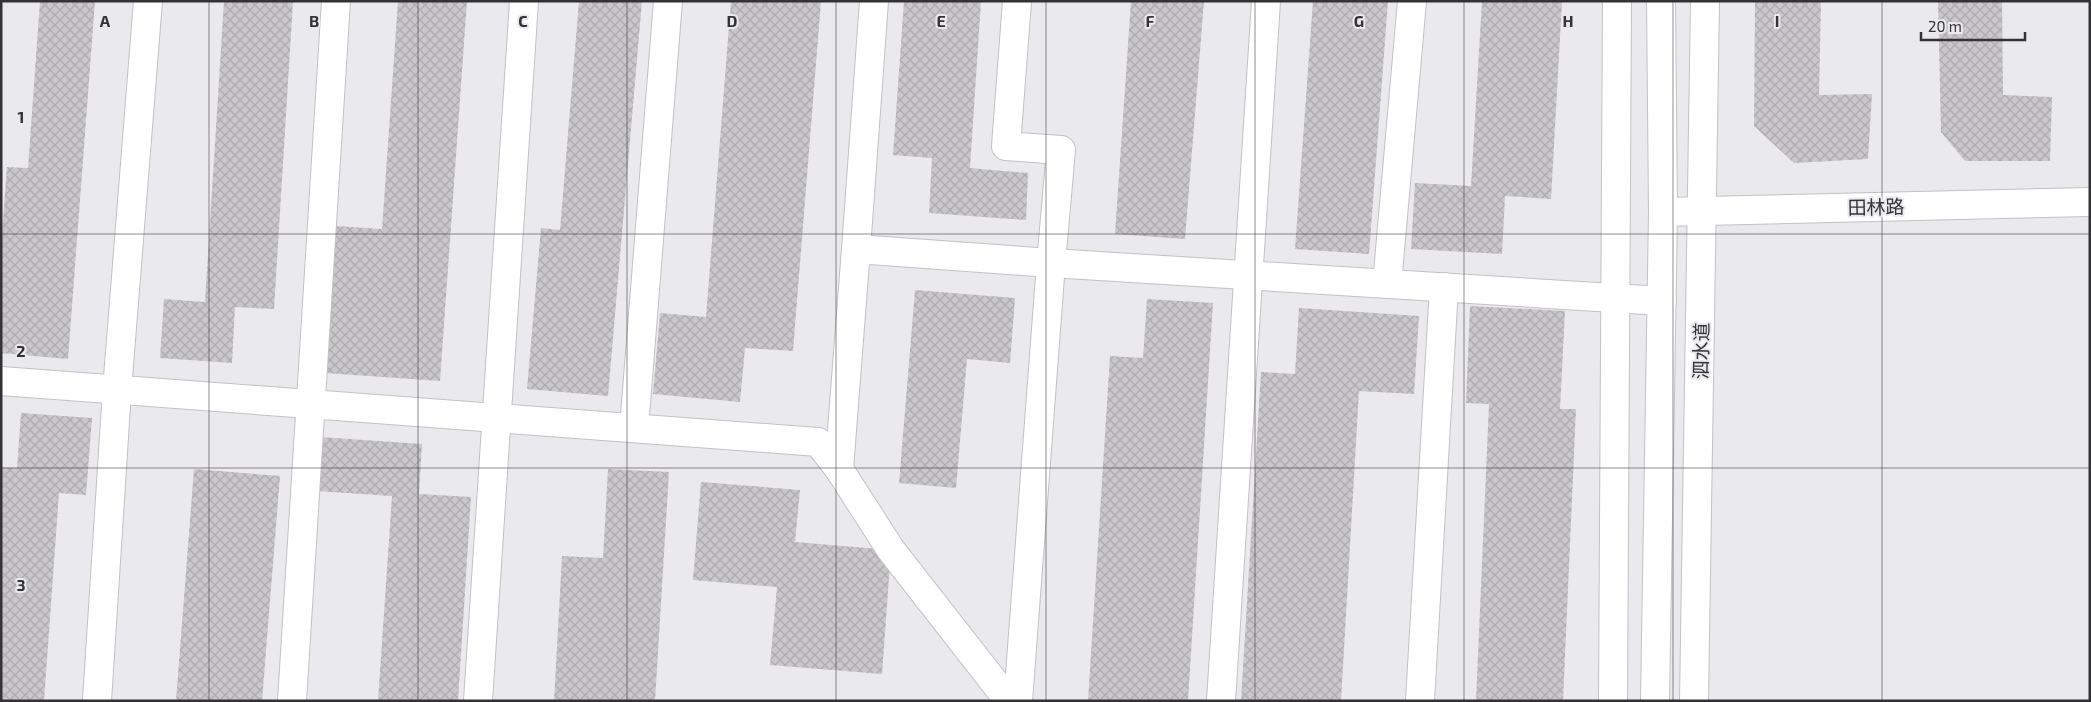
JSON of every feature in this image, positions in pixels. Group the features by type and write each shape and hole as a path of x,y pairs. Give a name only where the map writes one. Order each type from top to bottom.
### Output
{"street":[{"path":"97,701 117,390 148,1"},
{"path":"292,701 336,1"},
{"path":"478,701 524,1"},
{"path":"634,428 668,1"},
{"path":"839,469 874,1"},
{"path":"1017,1 1006,146 1060,150 1018,701"},
{"path":"1221,701 1266,1"},
{"path":"1387,284 1412,1"},
{"path":"1612,701 1618,1"},
{"path":"1655,701 1663,212 1661,1"},
{"name":"泗水道","path":"1694,701 1705,1"},
{"name":"田林路","path":"1663,212 2090,202"},
{"path":"856,249 1662,301"},
{"path":"1420,701 1444,287"},
{"path":"1,381 818,442 839,469 891,550 1009,701"}],"building":[{"path":"40,1 95,1 68,359 1,353 1,248 7,167 28,168"},
{"path":"224,1 293,1 274,309 235,307 232,363 160,358 164,299 205,302"},
{"path":"398,1 467,1 440,381 325,373 336,226 382,229"},
{"path":"579,1 642,1 608,396 527,389 541,228 560,230"},
{"path":"731,1 821,1 793,351 745,348 740,402 653,394 660,313 706,317"},
{"path":"904,1 981,1 970,168 1028,173 1026,220 929,213 932,158 893,155"},
{"path":"1131,1 1204,1 1185,239 1115,234"},
{"path":"1313,1 1388,1 1369,254 1295,249"},
{"path":"1482,1 1562,1 1551,199 1505,196 1502,254 1411,249 1415,183 1471,186"},
{"path":"1755,1 1821,1 1819,95 1872,94 1868,159 1794,163 1754,126"},
{"path":"1938,1 2002,1 2003,95 2052,97 2050,161 1965,161 1941,132"},
{"path":"915,290 1015,298 1010,363 967,359 956,488 899,483"},
{"path":"1147,299 1213,303 1188,701 1088,701 1110,356 1143,358"},
{"path":"1470,306 1565,311 1560,409 1576,409 1563,701 1476,701 1489,404 1466,403"},
{"path":"1299,308 1419,316 1414,394 1359,391 1341,701 1241,701 1261,372 1295,374"},
{"path":"21,413 92,418 86,495 59,493 44,701 1,701 1,467 17,468"},
{"path":"320,437 422,444 419,494 471,497 458,701 378,701 392,496 316,491"},
{"path":"194,469 280,476 262,701 176,701"},
{"path":"608,469 669,472 655,701 554,701 562,556 603,558"},
{"path":"701,482 800,490 795,542 891,550 882,674 770,665 777,587 693,580"}]}
